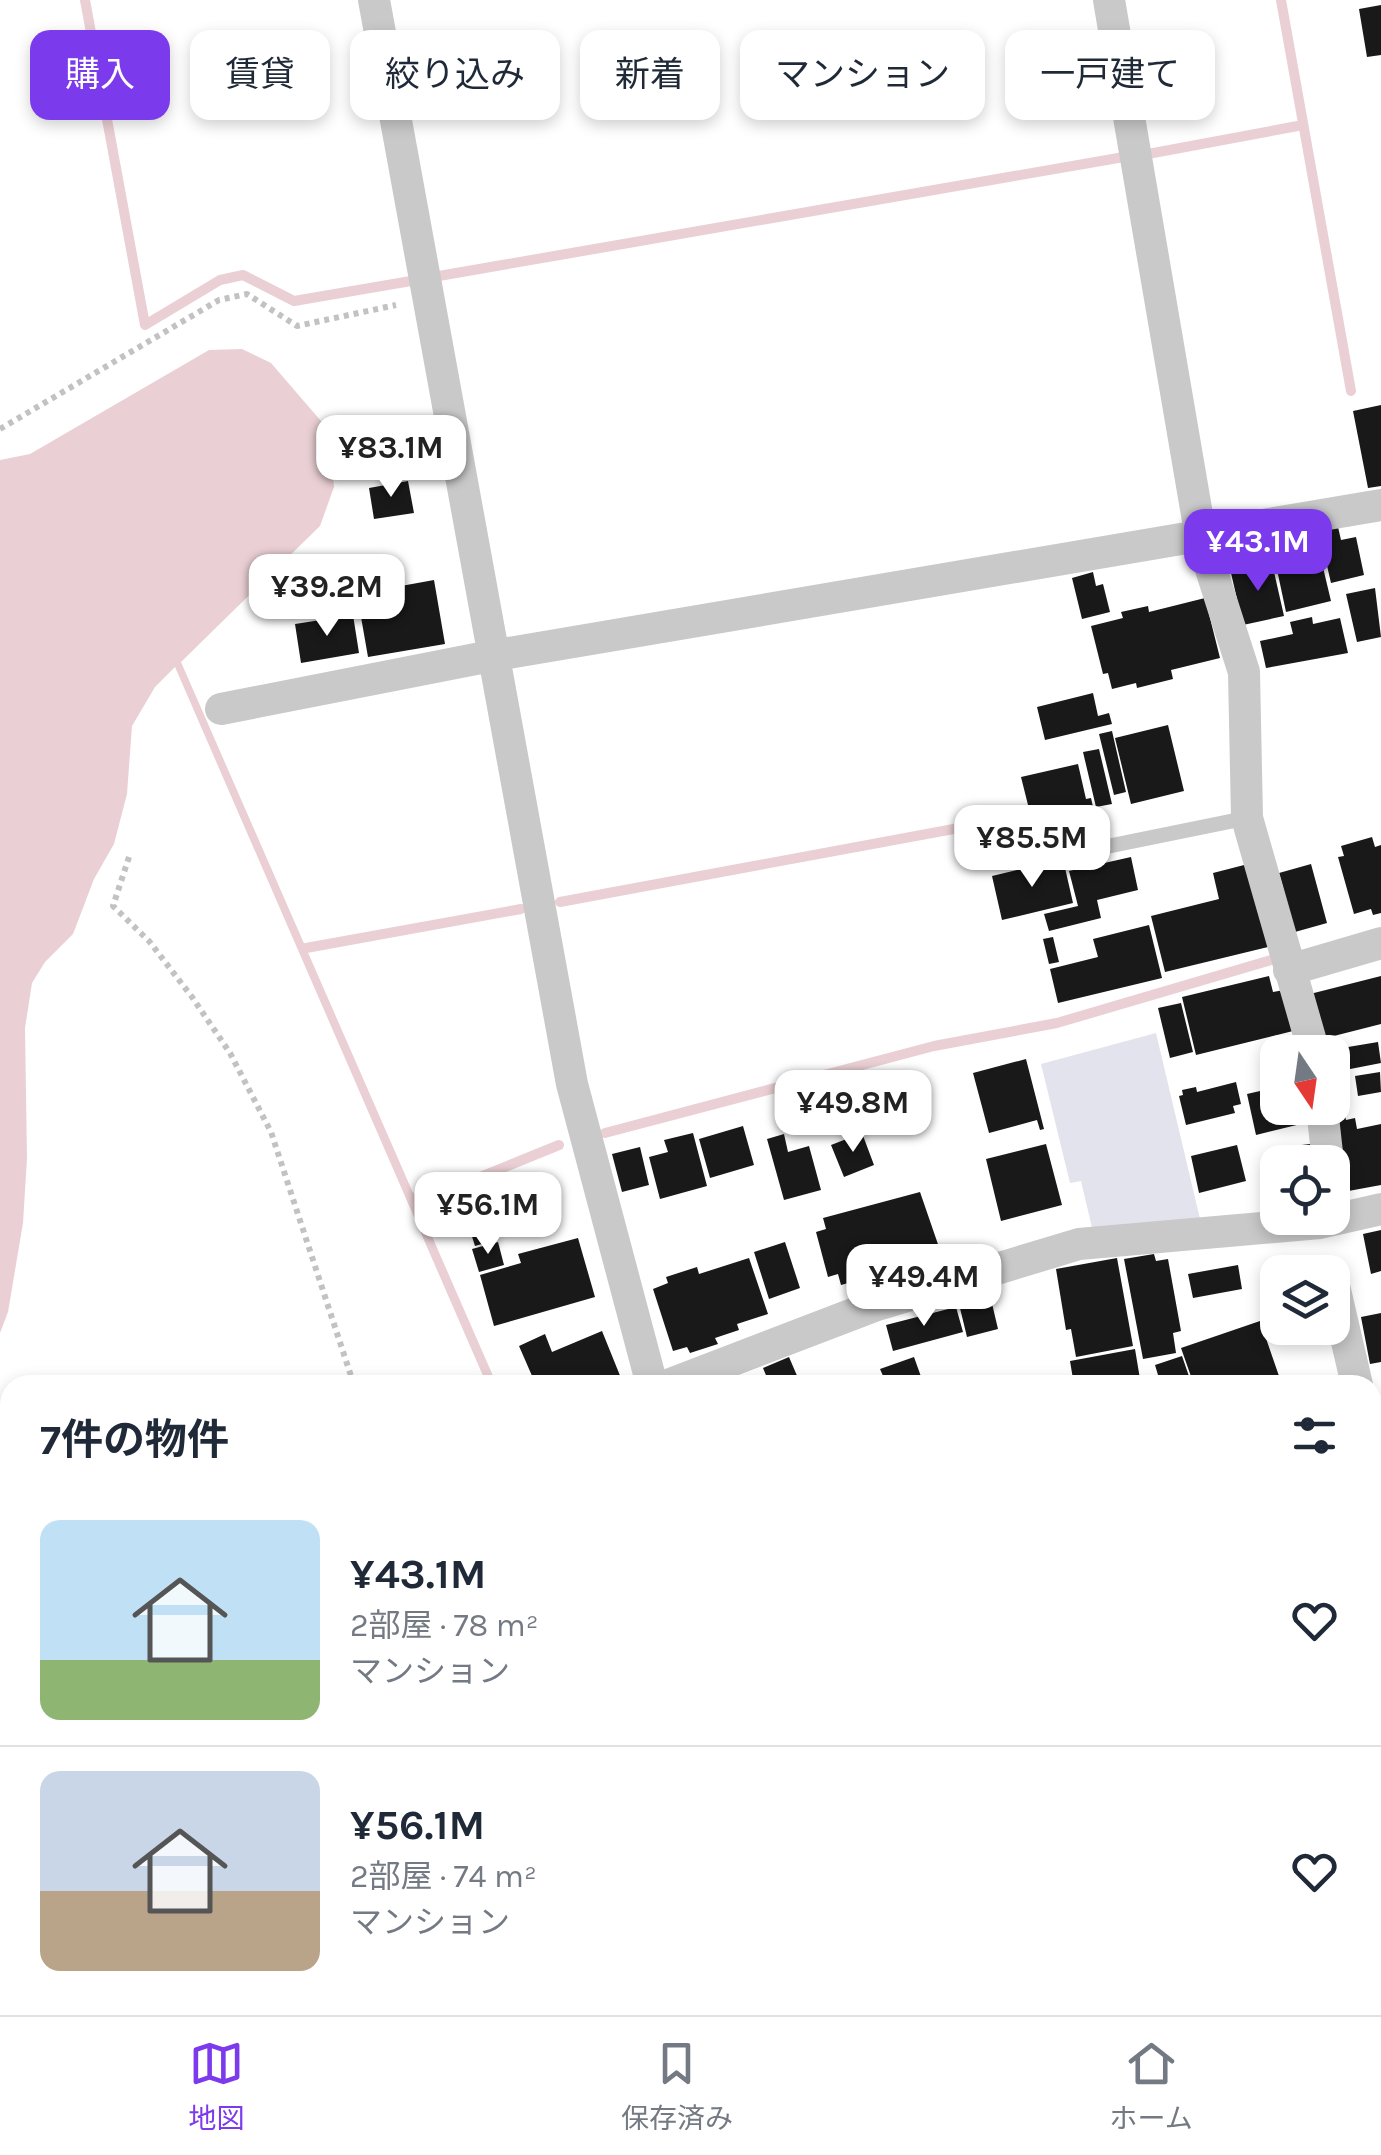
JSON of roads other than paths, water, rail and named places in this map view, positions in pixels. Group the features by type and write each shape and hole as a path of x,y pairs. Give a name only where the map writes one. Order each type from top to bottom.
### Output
{"street":[{"path":"374,0 572,1084 649,1375"},
{"path":"1109,0 1201,538 1244,672 1247,818 1309,1035"},
{"path":"221,709 491,656 1381,505"},
{"path":"1289,970 1381,943"},
{"path":"1350,1215 1381,1209"},
{"path":"694,1375 874,1306 1080,1244 1260,1226"},
{"path":"1348,1345 1355,1375"}],"lane":[{"path":"1075,853 1247,818"}],"waterway":[{"path":"85,0 145,325 220,280 243,275 294,301 411,281"},
{"path":"1281,0 1351,391"},
{"path":"1148,154 1303,125"},
{"path":"439,276 1124,157"},
{"path":"560,902 959,828"},
{"path":"306,948 521,909"},
{"path":"605,1133 934,1046 1057,1023 1271,960"},
{"path":"411,1197 414,1204 559,1145"}]}
